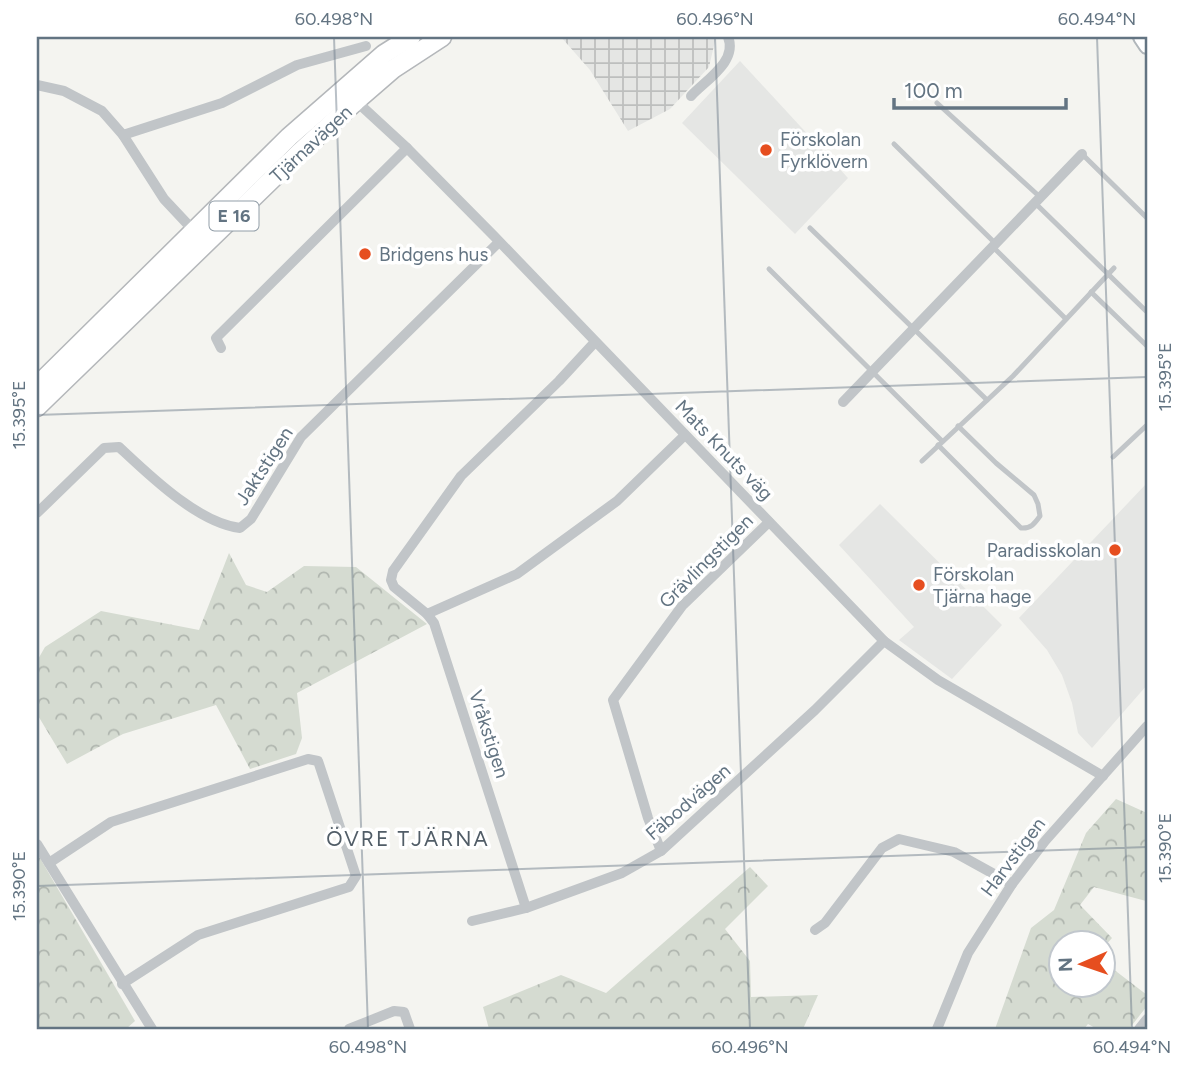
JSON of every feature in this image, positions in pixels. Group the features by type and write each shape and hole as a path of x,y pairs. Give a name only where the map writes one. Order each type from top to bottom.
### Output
{"highway":[{"name":"Tjärnavägen","path":"37,386 289,137 384,54 411,37"},
{"name":"Tjärnavägen","path":"37,407 299,153 393,69 442,37"}],"street":[{"path":"691,96 726,62 732,45 728,37"},
{"path":"1141,37 1147,46"},
{"path":"123,135 222,103 297,65 366,46"},
{"path":"37,85 64,91 102,111 123,135 164,199 194,231"},
{"name":"Mats Knuts väg","path":"356,101 407,148 499,242 884,641 938,680 1103,776"},
{"path":"221,348 216,338 407,148"},
{"path":"843,402 1082,154"},
{"name":"Jaktstigen","path":"37,513 104,448 119,447 166,490 225,526 240,528 251,519 301,437 499,242"},
{"name":"Vråkstigen","path":"526,908 434,623 394,587 391,580 393,571 461,476 559,381 595,342"},
{"path":"427,614 517,574 617,501 685,435"},
{"name":"Grävlingstigen","path":"661,851 648,818 613,699 682,606 769,522"},
{"name":"Fäbodvägen","path":"472,921 526,908 622,873 661,851 815,710 884,641"},
{"name":"Harvstigen","path":"937,1029 968,953 1012,884 1045,842 1147,726"},
{"path":"50,863 110,822 308,759 318,761 356,876 349,887 198,935 122,984"},
{"path":"815,930 825,923 882,848 899,839 954,852 1012,884"},
{"path":"37,844 152,1029"},
{"path":"349,1029 394,1011 404,1012 410,1029"},
{"path":"1139,1029 1147,1019"}],"lane":[{"path":"937,103 1038,200 1108,275 1147,312"},
{"path":"894,144 1066,319"},
{"path":"1082,154 1147,218"},
{"path":"810,228 987,400"},
{"path":"922,461 1022,367 1114,268"},
{"path":"769,269 1021,528 1035,524 1040,516 1034,495 958,426"},
{"path":"1091,292 1147,346"},
{"path":"1113,457 1147,425"}],"shaded area":[{"path":"561,37 716,37 709,67 670,109 628,131 590,70"},
{"name":"Förskolan Fyrklövern","path":"740,61 848,178 795,234 682,123"},
{"name":"Paradisskolan","path":"1147,483 1147,685 1092,748 1078,733 1072,703 1062,675 1047,650 1019,618"},
{"name":"Förskolan Tjärna hage","path":"880,504 1002,625 952,679 899,640 914,627 839,545"}],"green space":[{"path":"229,553 246,585 267,592 304,566 356,567 427,624 297,693 302,738 296,754 250,769 216,705 123,734 67,764 37,714 37,661 45,647 101,611 199,630"},
{"path":"1116,799 1147,813 1147,899 1146,901 1094,887 1080,905 1104,930 1048,930 1048,1000 1118,1000 1118,973 1147,995 1147,1006 1129,1029 1097,1029 1088,1024 1084,1029 995,1029 1031,928 1054,910 1086,833"},
{"path":"37,853 135,1021 126,1029 37,1029"},
{"path":"750,867 768,886 725,929 750,961 751,997 818,995 803,1029 489,1029 483,1007 561,975 606,993"}],"place":[{"name":"Förskolan Fyrklövern","path":"766,150"},
{"name":"Bridgens hus","path":"365,254"},
{"name":"Paradisskolan","path":"1115,550"},
{"name":"Förskolan Tjärna hage","path":"919,585"}],"district":[{"name":"ÖVRE TJÄRNA","path":"408,838"}]}
